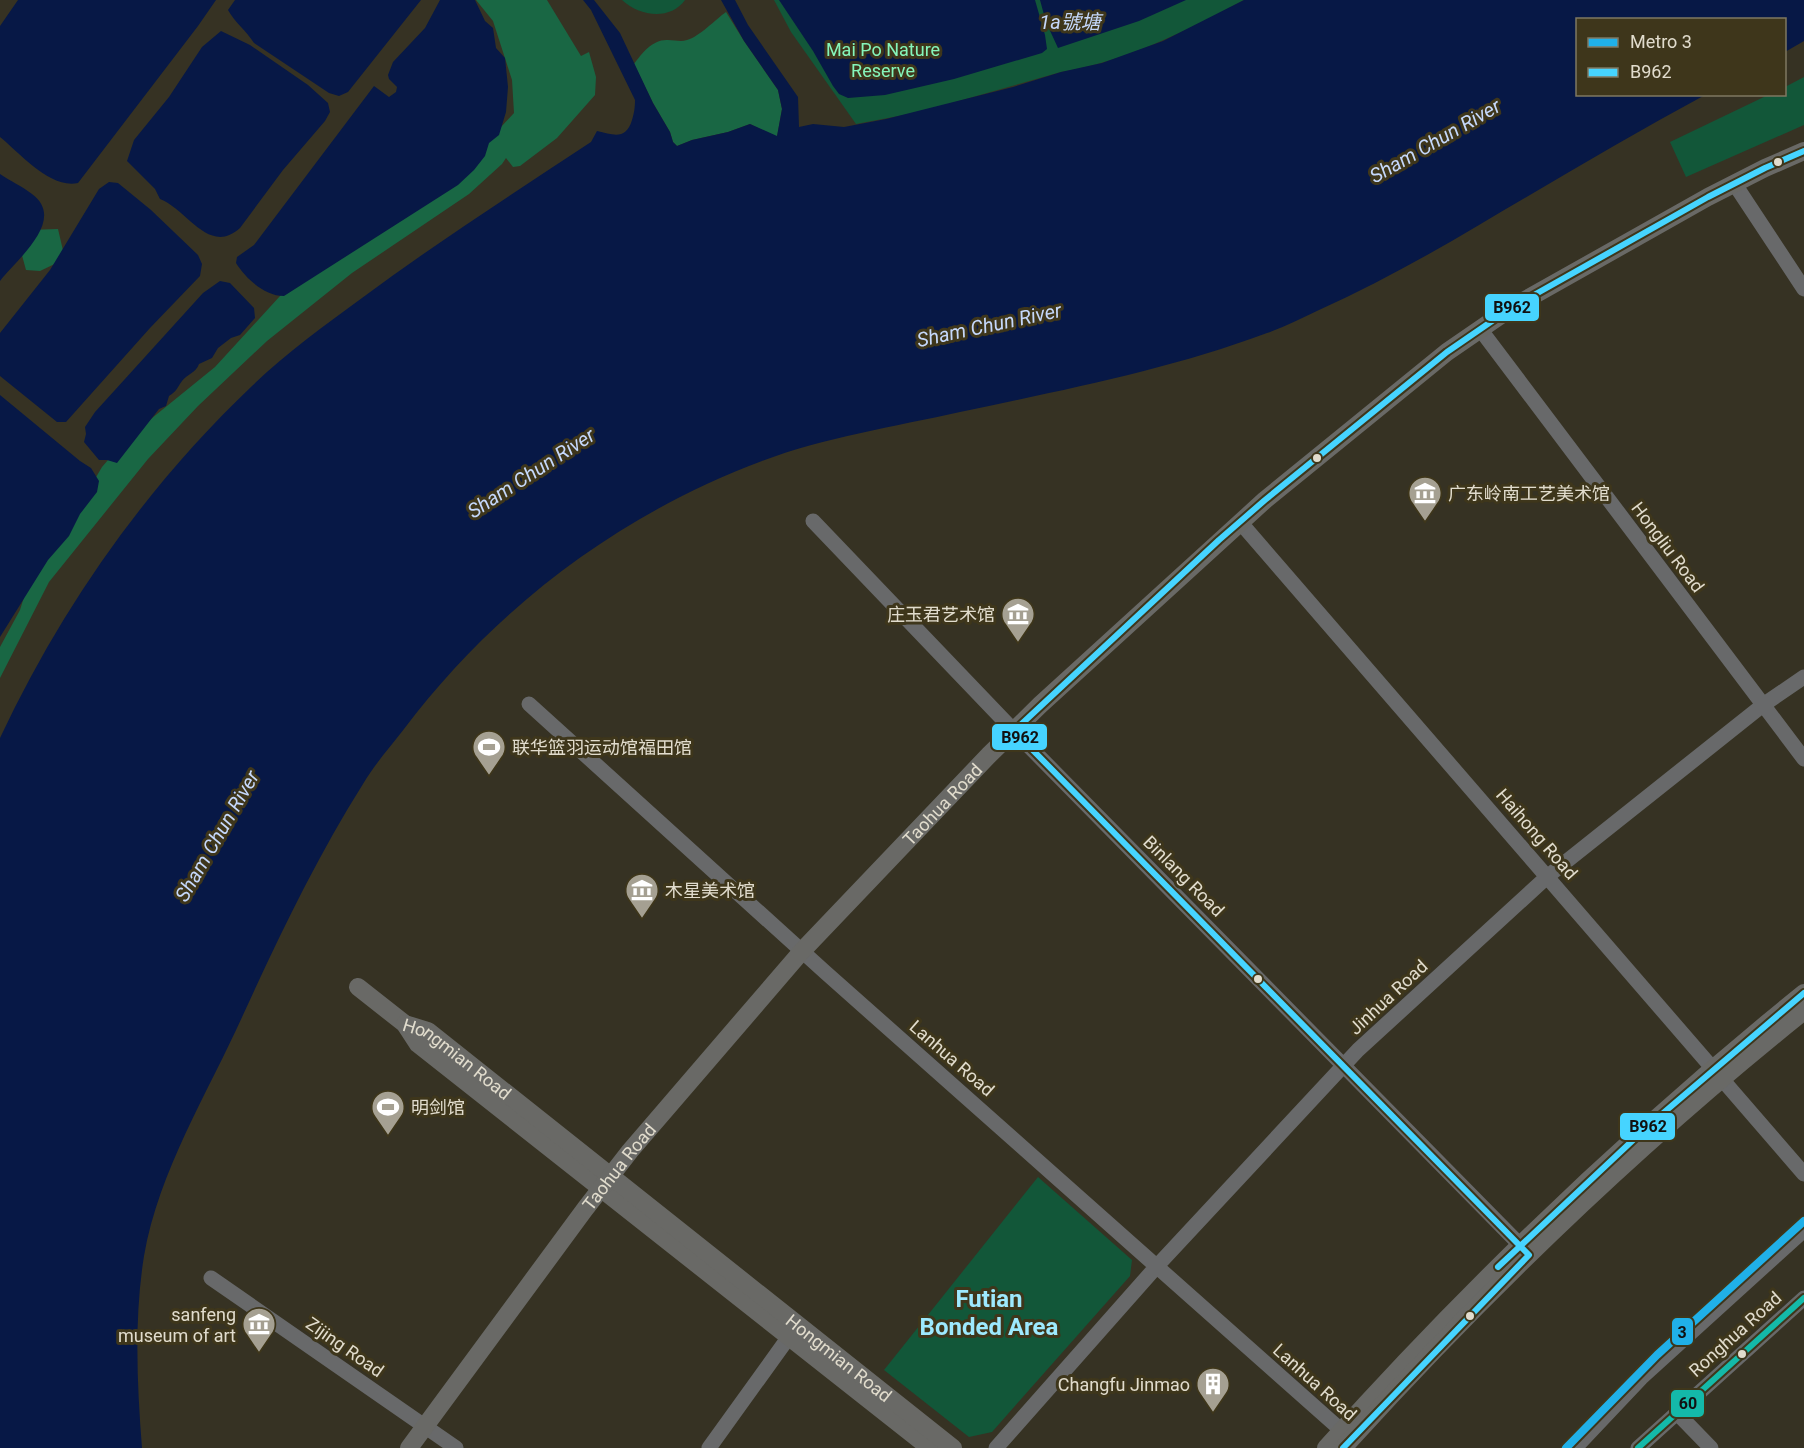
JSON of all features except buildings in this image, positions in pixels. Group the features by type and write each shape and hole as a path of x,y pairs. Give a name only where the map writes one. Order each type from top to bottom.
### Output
{"main road":[{"name":"Taohua Road","path":"409,1448 605,1182 802,951 1014,731 1240,522 1447,352 1511,308 1734,183 1804,151"},
{"name":"Hongmian Road","path":"358,987 405,1024 418,1044 605,1182 793,1331 930,1448"},
{"path":"1326,1448 1345,1440 1525,1250 1804,993"},
{"path":"1717,1073 1804,1011"},
{"name":"Hongmian Road","path":"793,1331 953,1448"}],"street":[{"path":"1734,183 1804,289"},
{"name":"Hongliu Road","path":"1480,329 1804,759"},
{"name":"Binlang Road","path":"813,521 1014,731 1525,1250"},
{"name":"Haihong Road","path":"1240,522 1804,1174"},
{"name":"Jinhua Road","path":"996,1448 1157,1266 1343,1066 1548,876 1763,705 1804,677"},
{"name":"Lanhua Road","path":"529,704 802,951 1157,1266 1345,1440"},
{"path":"1575,1448 1641,1378 1804,1230"},
{"name":"Zijing Road","path":"211,1278 456,1448"},
{"name":"Ronghua Road","path":"1638,1448 1804,1298"},
{"path":"709,1448 793,1331"},
{"path":"1677,1413 1711,1448"}],"green space":[{"path":"476,0 547,0 581,56 589,52 596,77 595,95 557,138 520,166 513,167 506,158 469,194 352,273 267,341 198,406 148,459 49,582 0,678 0,647 20,610 33,568 102,467 125,440 215,367 291,284 477,153 514,113 512,80 493,21"},
{"path":"622,0 685,0 671,11 654,14 637,10"},
{"name":"Mai Po Nature Reserve","path":"774,0 1244,0 1178,34 1133,53 920,112 856,124 791,32"},
{"path":"726,12 778,90 782,109 777,137 750,124 677,146 634,64 653,44 663,40 682,41 692,38"},
{"path":"1804,77 1804,125 1686,177 1670,142 1766,96 1786,96 1786,86"},
{"path":"58,229 65,259 40,271 26,270 20,248 28,230"},
{"path":"1038,1177 1132,1260 1130,1276 992,1432 969,1437 884,1370"}],"water":[{"path":"18,0 216,0 78,183 67,183 57,181 36,169 0,137 0,26"},
{"path":"235,0 421,0 348,92 339,96 329,93 254,43 228,10"},
{"path":"440,0 475,0 485,21 493,28 496,48 505,58 508,87 506,112 499,135 489,143 485,156 474,170 458,185 284,296 263,290 240,269 236,263 237,257 254,245 374,86 389,97 396,92 397,87 388,75 393,62 425,28"},
{"name":"Sham Chun River","path":"583,0 594,0 620,33 653,103 677,146 750,124 777,136 782,109 778,90 744,41 721,0 735,0 748,25 798,97 799,127 813,124 844,127 886,119 1102,63 1163,41 1244,0 1804,0 1804,41 1786,51 1786,18 1576,18 1576,96 1703,96 1420,259 1360,291 1280,328 1230,346 1154,368 860,433 811,445 762,461 659,508 610,537 564,570 520,605 478,644 440,685 378,763 330,840 270,956 186,1132 151,1224 141,1279 138,1327 142,1448 0,1448 0,738 51,642 79,595 110,550 177,465 252,386 292,351 390,278 591,142 597,131 614,135 626,131 632,120 635,100 591,10"},
{"name":"1a號塘","path":"779,0 1035,0 1047,49 1042,53 954,79 885,95 848,98 839,94 833,86"},
{"name":"1a號塘","path":"1040,0 1186,0 1139,21 1058,48 1046,22"},
{"path":"221,31 250,45 308,85 328,103 330,112 240,228 229,235 218,237 208,234 160,199 155,189 127,161 134,140 169,97 202,47"},
{"path":"0,174 32,194 41,204 44,215 42,227 36,239 0,281"},
{"path":"109,182 118,183 151,210 198,255 202,264 200,276 66,422 57,422 0,376 0,333 50,270 99,189"},
{"path":"220,281 230,283 254,308 255,318 240,335 231,338 218,348 212,358 199,364 184,379 169,396 166,406 159,409 117,463 99,460 84,442 85,427 95,412 203,293"},
{"path":"0,395 91,468 99,481 97,492 80,514 69,536 48,560 0,637"}],"metro line":[{"name":"3","path":"1566,1448 1657,1355 1804,1221"}],"transit line":[{"name":"B962","path":"1343,1448 1529,1255 1014,731 1219,540 1447,352 1511,308 1708,197 1804,151"},
{"name":"B962","path":"1498,1267 1648,1126 1804,993"},
{"name":"60","path":"1638,1448 1804,1298"}],"place":[{"name":"广东岭南工艺美术馆","path":"1425,522"},
{"name":"庄玉君艺术馆","path":"1018,643"},
{"name":"联华篮羽运动馆福田馆","path":"489,776"},
{"name":"木星美术馆","path":"642,919"},
{"name":"明剑馆","path":"388,1136"},
{"name":"sanfeng museum of art","path":"259,1353"},
{"name":"Changfu Jinmao","path":"1213,1413"}],"district":[{"name":"Futian Bonded Area","path":"989,1313"}]}
